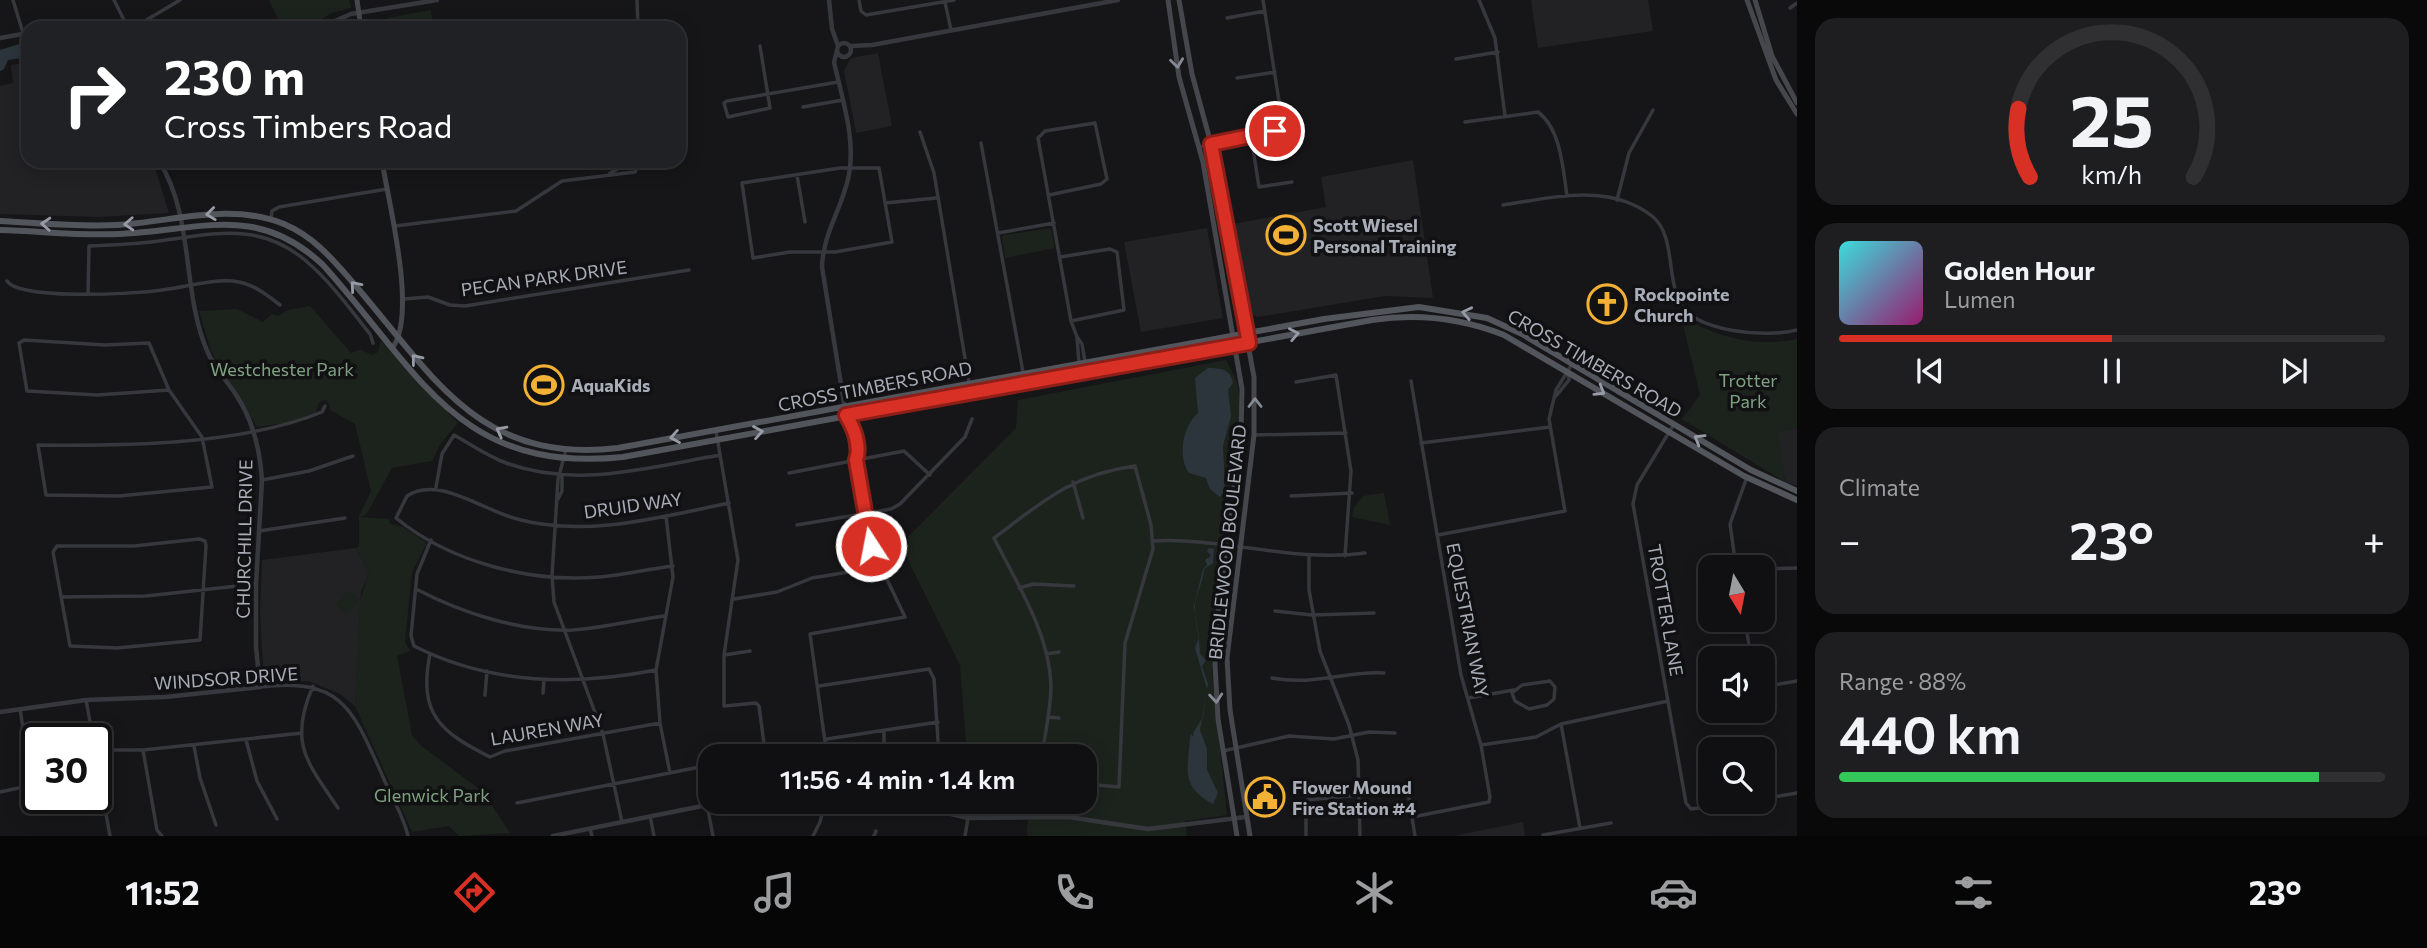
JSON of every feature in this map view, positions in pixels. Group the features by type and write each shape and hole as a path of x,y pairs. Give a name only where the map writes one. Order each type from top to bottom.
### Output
{"main road":[{"path":"357,0 360,21"},
{"name":"BRIDLEWOOD BOULEVARD","path":"1168,0 1179,77 1199,147 1236,345 1242,419 1226,544 1215,665 1223,751 1237,836"},
{"name":"BRIDLEWOOD BOULEVARD","path":"1179,0 1192,74 1211,144 1233,255 1255,393 1254,435 1227,658 1235,749 1250,836"},
{"path":"1747,0 1768,60 1788,102 1797,114"},
{"path":"1755,0 1772,55 1796,101 1788,102"},
{"path":"383,168 404,299 399,338 393,347"},
{"name":"CROSS TIMBERS ROAD","path":"0,221 105,225 232,213 271,219 303,234 332,259 452,400 484,422 530,444 566,450 618,448 1023,372 1392,308 1443,309 1487,318 1522,334 1751,470 1797,491"},
{"path":"13,230 14,222"},
{"name":"CROSS TIMBERS ROAD","path":"0,230 104,235 217,223 254,225 289,238 326,267 447,409 480,432 516,450 565,459 623,457 1393,316 1439,317 1486,328 1568,372 1746,477 1797,500"},
{"path":"1220,257 1233,255"},
{"path":"326,267 332,259"},
{"path":"1392,308 1393,316"},
{"path":"1229,786 1241,784"}],"street":[{"path":"13,0 21,21"},
{"path":"114,0 126,21"},
{"path":"142,21 180,0"},
{"path":"332,21 359,13 437,0"},
{"path":"637,0 638,21"},
{"path":"829,0 833,26 843,57"},
{"path":"859,0 861,11 866,15 954,0"},
{"path":"839,46 851,49 1118,0"},
{"path":"1199,147 1279,130 1283,126 1263,0"},
{"path":"1479,0 1497,52 1505,116"},
{"path":"945,2 951,30"},
{"path":"1790,8 1797,3"},
{"path":"1227,18 1265,11"},
{"path":"0,38 21,34"},
{"path":"760,46 768,93 768,110 726,116 724,103 727,101 768,93 839,82"},
{"path":"827,744 810,634 905,617 879,567 865,514 856,460 858,453 853,426 846,415 823,283 823,253 850,169 851,146 834,62 839,46"},
{"path":"837,71 838,62 851,49"},
{"path":"1456,59 1497,52"},
{"path":"1237,78 1275,72"},
{"path":"803,107 843,100"},
{"path":"1617,200 1629,153 1653,110"},
{"path":"1465,122 1535,111 1545,117 1559,150 1567,196"},
{"path":"1049,195 1101,184 1107,179 1098,127 1091,122 1041,134 1038,138 1070,321 1082,344 1082,362"},
{"path":"920,132 931,160 969,383"},
{"path":"1251,136 1259,187 1292,181"},
{"path":"981,143 1025,383"},
{"name":"CHURCHILL DRIVE","path":"162,168 173,189 195,311 208,354 240,400 254,430 262,480 256,584 256,647 260,687"},
{"path":"610,173 620,168"},
{"path":"393,226 516,211 562,181 635,172 638,168"},
{"path":"879,168 892,242 823,253 790,252 753,258 742,183 850,169 879,168"},
{"path":"797,175 804,222"},
{"path":"271,219 272,211 279,207 387,189"},
{"path":"1503,205 1567,196 1598,195 1617,200 1652,216 1661,226 1678,300 1691,314 1748,334 1768,335 1797,330"},
{"path":"885,203 936,198"},
{"path":"998,233 1054,223"},
{"path":"88,294 89,246 240,232 260,236 285,247 324,278 370,334 373,343"},
{"path":"1060,257 1110,249 1117,252 1124,310 1070,321"},
{"name":"PECAN PARK DRIVE","path":"404,299 428,297 450,305 465,306 689,270"},
{"path":"7,281 18,289 88,294 234,281 262,290 280,305"},
{"path":"169,390 97,395 27,391 18,347 24,340 105,345 149,343 169,390 202,438 212,487 119,496 46,495 37,445 144,444 202,438 298,422 322,412 325,406"},
{"path":"1438,535 1565,511 1550,427 1550,412 1556,396 1570,380 1568,372 1572,364"},
{"path":"1296,382 1336,375 1346,433 1352,493 1345,556"},
{"name":"EQUESTRIAN WAY","path":"1411,381 1468,698 1481,745 1489,802 1412,817"},
{"path":"797,525 865,514 900,504 970,430 972,419"},
{"name":"TROTTER LANE","path":"1674,424 1637,485 1633,504 1686,803 1691,809 1698,808"},
{"path":"1421,443 1550,427"},
{"path":"716,429 738,560 724,655 724,706 756,703 759,706 766,744"},
{"path":"1254,435 1316,436 1346,433"},
{"path":"673,566 598,577 552,576 490,565 431,540 396,518 407,496 418,490 436,487 440,459 454,435 506,463 561,475 609,474 720,455"},
{"path":"566,450 558,479 552,576 554,602 603,734 622,822"},
{"path":"789,473 904,451 930,475"},
{"path":"262,480 309,471 353,456"},
{"path":"1044,744 1051,685 1046,654 1019,588 994,538 1073,482 1097,472 1135,466 1153,541 1151,562 1125,643 1119,787 1097,785"},
{"path":"1734,555 1730,524 1746,477"},
{"path":"1073,482 1083,518"},
{"name":"DRUID WAY","path":"436,487 490,511 556,527 611,526 729,503"},
{"path":"1291,496 1352,493"},
{"path":"666,516 673,566 656,670 660,723 670,773"},
{"path":"260,531 345,518"},
{"path":"431,540 417,574 411,643 430,653 487,671 544,680 583,681 656,670"},
{"path":"1153,541 1193,540 1308,556 1365,553"},
{"path":"205,541 203,590 201,640 169,645 71,646 53,552 57,546 134,546 205,541"},
{"path":"1308,556 1312,615 1329,678 1352,736 1358,760 1360,836"},
{"path":"734,598 777,592 812,578 879,567"},
{"path":"1775,569 1797,568"},
{"path":"61,597 146,596 256,584"},
{"path":"1019,588 1038,584 1074,586"},
{"path":"416,589 451,606 511,623 563,630 664,616"},
{"path":"1275,611 1312,615 1374,613"},
{"path":"724,655 750,651"},
{"path":"1046,654 1059,652"},
{"name":"LAUREN WAY","path":"430,653 426,675 432,712 446,732 467,747 493,757 505,751 660,723"},
{"path":"819,686 929,669 934,679 939,744"},
{"path":"485,695 487,671"},
{"path":"1272,678 1303,682 1350,673 1384,673"},
{"path":"543,693 544,680"},
{"path":"1468,698 1550,681 1555,687 1554,699 1547,705 1529,709 1515,701 1514,690"},
{"path":"1775,685 1797,681"},
{"name":"WINDSOR DRIVE","path":"0,712 86,700 165,697 292,683 313,686 333,696 356,718 408,836"},
{"path":"313,686 304,708 302,733 308,763 338,807"},
{"path":"86,700 90,723"},
{"path":"1481,745 1536,737 1561,724 1668,701"},
{"path":"0,792 32,785 20,709"},
{"path":"1048,717 1059,718"},
{"path":"827,739 938,722"},
{"path":"1561,724 1580,828"},
{"path":"884,730 884,744"},
{"path":"1223,751 1289,736 1334,739 1375,732 1395,733"},
{"path":"112,750 194,746 302,733"},
{"path":"246,740 257,781 277,819"},
{"path":"194,746 200,778 216,825"},
{"path":"144,750 157,830 162,836"},
{"path":"517,803 698,767"},
{"path":"1306,836 1306,800 1403,790 1409,798 1415,836"},
{"path":"1775,797 1797,793"},
{"path":"554,836 698,807"},
{"path":"106,814 110,836"},
{"path":"709,814 713,836"},
{"path":"813,836 822,814"},
{"path":"951,814 968,818 1076,818 1148,830 1247,817"},
{"path":"1076,814 1076,818"},
{"path":"650,816 654,836"},
{"path":"965,836 968,818"},
{"path":"1543,835 1611,823"},
{"path":"590,828 592,836"},
{"path":"874,836 876,831"}],"shaded area":[{"path":"1531,0 1648,0 1653,31 1538,48"},
{"path":"21,44 21,58 8,60 0,71 0,50"},
{"path":"878,53 892,126 856,133 844,71 851,58"},
{"path":"21,63 21,168 155,168 169,213 99,217 0,214 0,86 13,83 11,65"},
{"path":"1413,160 1433,298 1385,296 1258,317 1251,314 1233,224 1326,207 1321,177"},
{"path":"1207,228 1223,318 1141,332 1124,242"},
{"path":"1208,368 1227,372 1233,383 1228,390 1231,416 1223,446 1225,490 1220,497 1210,489 1206,478 1189,473 1183,458 1185,433 1198,413 1195,378"},
{"path":"1797,428 1797,486 1785,482 1776,432"},
{"path":"356,548 369,573 361,592 355,706 340,694 309,681 264,682 260,613 262,560"},
{"path":"1209,548 1214,549 1213,563 1204,569 1195,614 1194,606 1203,569 1207,565 1205,560 1211,556 1207,551"},
{"path":"1199,638 1200,654 1206,660 1202,666 1207,689 1195,648"},
{"path":"1202,719 1200,730 1207,749 1207,770 1218,793 1213,804 1195,791 1188,776 1190,738 1191,734 1194,737 1193,733"},
{"path":"1523,822 1525,836 1453,836"}],"green space":[{"path":"269,0 349,0 351,8 331,13 319,21 279,21"},
{"path":"431,10 432,21 387,21 387,18"},
{"path":"1051,228 1055,248 1005,258 1004,235"},
{"path":"310,306 351,353 360,350 373,355 378,352 381,340 458,423 441,443 432,461 392,468 366,515 360,517 389,519 390,524 403,527 427,543 412,572 405,642 410,651 397,656 412,735 419,744 483,792 510,833 459,836 449,826 412,832 355,706 360,600 369,573 356,548 359,547 359,516 371,491 355,424 330,410 329,403 325,400 319,402 316,413 286,423 257,427 211,351 199,311 237,309 263,322 272,314 278,316 288,310"},
{"name":"Trotter Park","path":"1681,317 1737,339 1766,342 1797,339 1797,428 1778,432 1785,482 1682,419 1700,395"},
{"path":"1226,360 1237,382 1240,402 1214,616 1212,673 1227,815 1185,821 1187,836 1027,836 1028,815 997,814 1097,814 1097,744 966,744 960,665 906,556 908,537 1016,428 1018,400"},
{"path":"1384,493 1390,525 1352,517 1354,507 1363,496"},
{"path":"349,590 360,600 347,614 336,605"}],"place":[{"name":"Scott Wiesel Personal Training","path":"1286,235"},
{"name":"Rockpointe Church","path":"1607,304"},
{"name":"AquaKids","path":"544,385"},
{"name":"Flower Mound Fire Station #4","path":"1265,797"}],"route":[{"path":"871,546 853,426 846,415 1249,343 1211,144 1275,131"}],"park label":[{"name":"Westchester Park","path":"282,369"},
{"name":"Glenwick Park","path":"432,795"}]}
